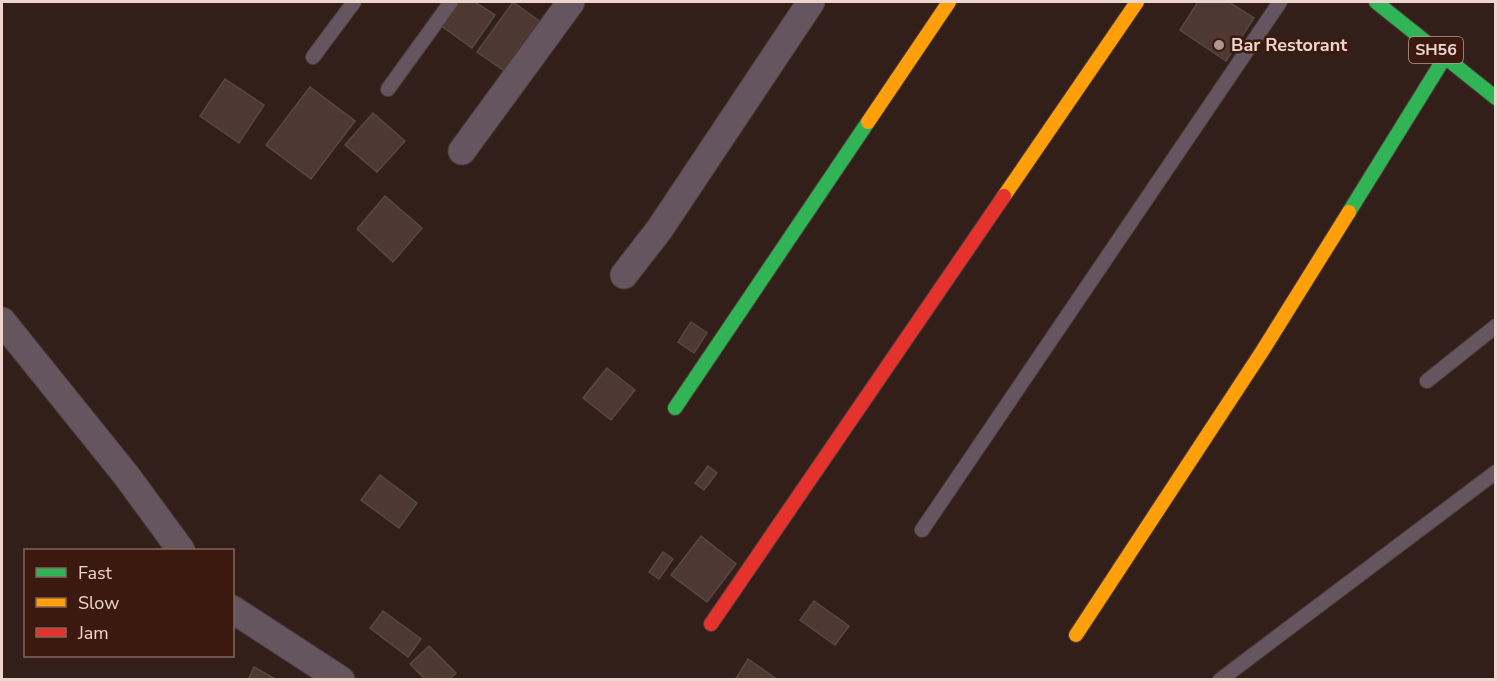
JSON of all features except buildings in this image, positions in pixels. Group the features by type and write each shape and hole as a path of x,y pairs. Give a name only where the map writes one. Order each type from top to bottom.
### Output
{"street":[{"path":"462,151 571,2"},
{"path":"624,275 659,230 811,2"},
{"path":"675,408 949,2"},
{"path":"711,624 1137,2"},
{"name":"SH56","path":"1376,2 1496,98"},
{"path":"1076,635 1263,350 1445,57"},
{"path":"2,321 119,466 180,549"},
{"path":"234,610 341,680"}],"lane":[{"path":"313,57 354,2"},
{"path":"388,89 451,2"},
{"path":"922,530 1280,2"},
{"path":"1427,381 1496,326"},
{"path":"1220,680 1496,472"}],"traffic: fast":[{"path":"1376,2 1496,98"},
{"path":"1349,212 1445,57"},
{"path":"675,408 868,122"}],"traffic: slow":[{"path":"868,122 949,2"},
{"path":"1004,196 1137,2"},
{"path":"1076,635 1263,350 1349,212"}],"traffic: jam":[{"path":"711,624 1004,196"}],"place":[{"name":"Bar Restorant","path":"1219,45"}]}
